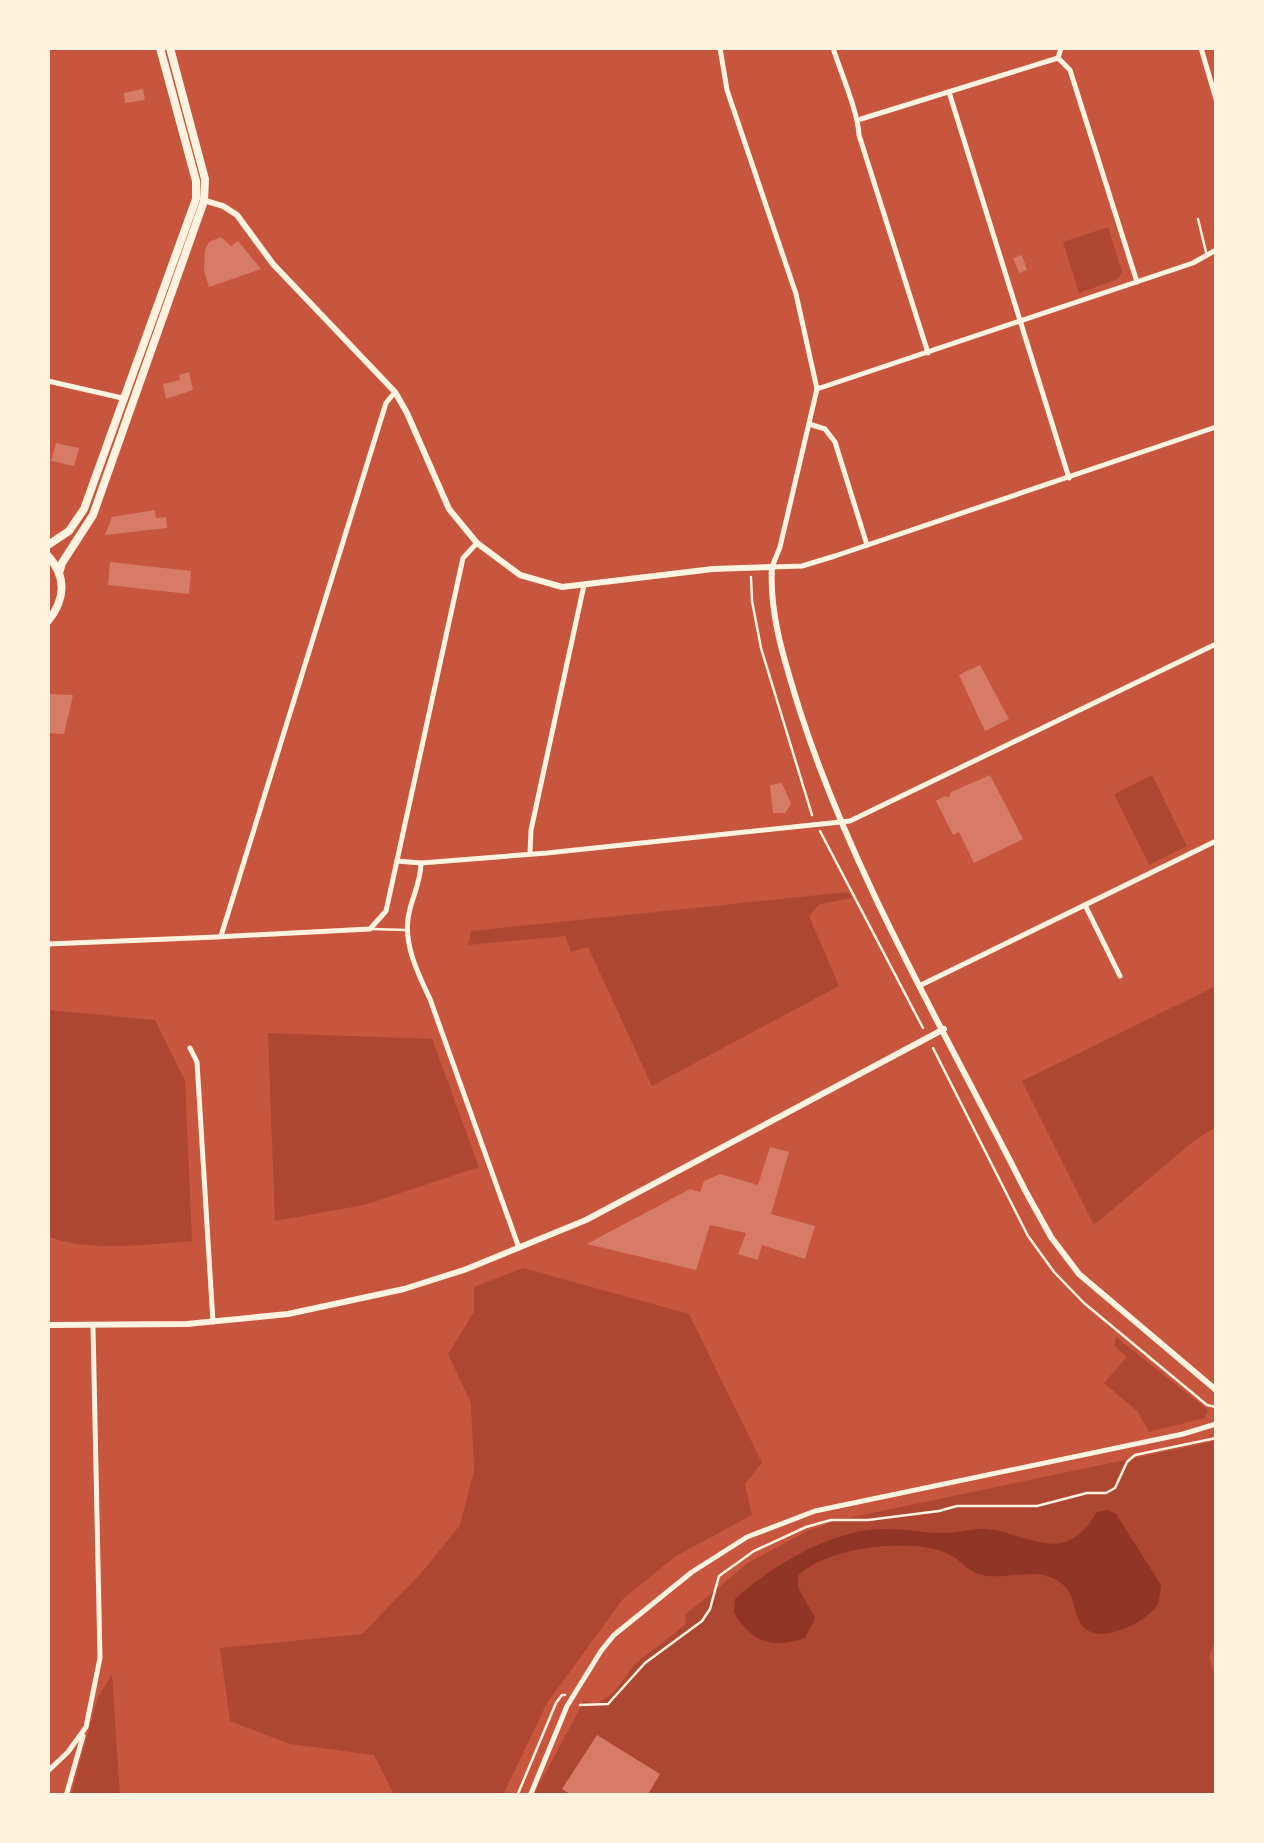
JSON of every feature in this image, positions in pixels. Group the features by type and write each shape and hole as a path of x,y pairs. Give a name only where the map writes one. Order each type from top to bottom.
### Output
{"main road":[{"path":"160,48 200,200"},
{"path":"48,621 61,598 62,563 92,515 205,179 170,48"},
{"path":"48,546 68,531 84,509 129,400"},
{"path":"48,556 60,572"}],"street":[{"path":"720,48 726,90 796,294 817,389 772,567 771,589 784,662 841,823 1026,1192 1064,1256 1092,1287 1216,1390"},
{"path":"832,48 851,107 860,120 859,135 928,354"},
{"path":"1058,58 1060,48"},
{"path":"1201,48 1216,100"},
{"path":"860,120 1058,58"},
{"path":"1058,58 1070,70 1137,282"},
{"path":"949,92 1069,478"},
{"path":"200,200 223,206 237,215 273,264 395,392 408,412 449,509 476,542 520,575 535,581 562,587 714,568 802,566 1216,427"},
{"path":"817,389 1137,282 1208,257 1216,250"},
{"path":"48,381 129,400"},
{"path":"221,936 243,854 386,403 395,392"},
{"path":"809,424 824,429 835,442 867,545"},
{"path":"48,944 269,937 370,929 386,911 463,558 476,542"},
{"path":"530,853 530,830 584,585"},
{"path":"397,862 421,863 841,823 1216,644"},
{"path":"922,986 1216,841"},
{"path":"421,863 406,930 414,962 520,1249"},
{"path":"1085,905 1120,976"},
{"path":"48,1325 213,1322 288,1314 434,1280 520,1249 623,1201 944,1029"},
{"path":"190,1048 197,1062 213,1322"},
{"path":"66,1796 100,1658 93,1327"},
{"path":"530,1796 571,1700 614,1635 692,1572 746,1537 814,1511 1216,1424"},
{"path":"48,1771 86,1727"}],"lane":[{"path":"1198,220 1208,257"},
{"path":"370,929 406,930"}],"path":[{"path":"518,1796 562,1694 580,1705 608,1704 645,1662 702,1622 724,1570 754,1551 831,1520 925,1513 957,1506 1037,1506 1087,1493 1106,1493 1115,1488 1127,1462 1135,1455 1216,1438"}],"shaded area":[{"path":"1108,227 1122,272 1118,279 1079,293 1063,242"},
{"path":"1152,775 1187,846 1149,865 1114,794"},
{"path":"848,892 852,898 820,904 809,916 839,986 652,1086 588,947 571,952 565,936 468,945 471,931"},
{"path":"1216,986 1216,1127 1195,1140 1094,1225 1022,1081"},
{"path":"48,1010 155,1020 185,1081 192,1241 99,1246 48,1236"},
{"path":"268,1033 432,1039 479,1167 364,1205 275,1221"},
{"path":"523,1268 689,1314 762,1463 745,1484 752,1515 676,1556 623,1599 547,1703 503,1795 394,1795 374,1755 290,1744 230,1721 220,1648 362,1634 423,1571 460,1525 474,1471 471,1403 448,1354 474,1312 474,1287"},
{"path":"1116,1337 1208,1410 1205,1418 1149,1432 1138,1412 1104,1383 1127,1357 1114,1346"},
{"path":"1216,1441 1216,1639 1209,1657 1216,1680 1216,1795 533,1796 584,1701 597,1704 613,1693 636,1663 685,1625 686,1614 748,1563 807,1531 838,1520"},
{"path":"1108,1510 1116,1514 1161,1585 1151,1613 1114,1632 1087,1630 1067,1589 1050,1577 982,1575 950,1555 915,1546 849,1552 811,1566 798,1576 798,1587 815,1618 805,1638 783,1643 764,1641 747,1631 734,1612 735,1599 762,1578 792,1558 841,1536 879,1529 948,1533 982,1529 1060,1543 1085,1529 1097,1512"},
{"path":"112,1674 120,1795 71,1795 98,1697"}],"building":[{"path":"143,89 145,100 125,103 124,93"},
{"path":"221,237 231,246 238,241 261,269 209,287 204,271 205,250 209,242"},
{"path":"1022,255 1027,270 1019,273 1013,258"},
{"path":"189,372 193,390 166,399 163,384 180,380 179,375"},
{"path":"56,443 79,448 74,466 51,461"},
{"path":"155,510 156,518 166,517 167,528 105,535 112,517"},
{"path":"110,562 191,571 189,594 108,585"},
{"path":"980,665 1009,719 985,731 959,675"},
{"path":"48,694 73,695 64,734 48,733"},
{"path":"990,775 1023,839 974,863 959,832 953,835 936,801"},
{"path":"782,783 791,804 785,813 773,813 770,785"},
{"path":"770,1147 789,1152 771,1214 815,1226 805,1259 762,1245 758,1260 738,1254 746,1233 710,1225 696,1270 587,1244 690,1189 700,1192 704,1181 720,1174 758,1185"},
{"path":"597,1735 660,1774 647,1796 573,1796 562,1789"}]}
